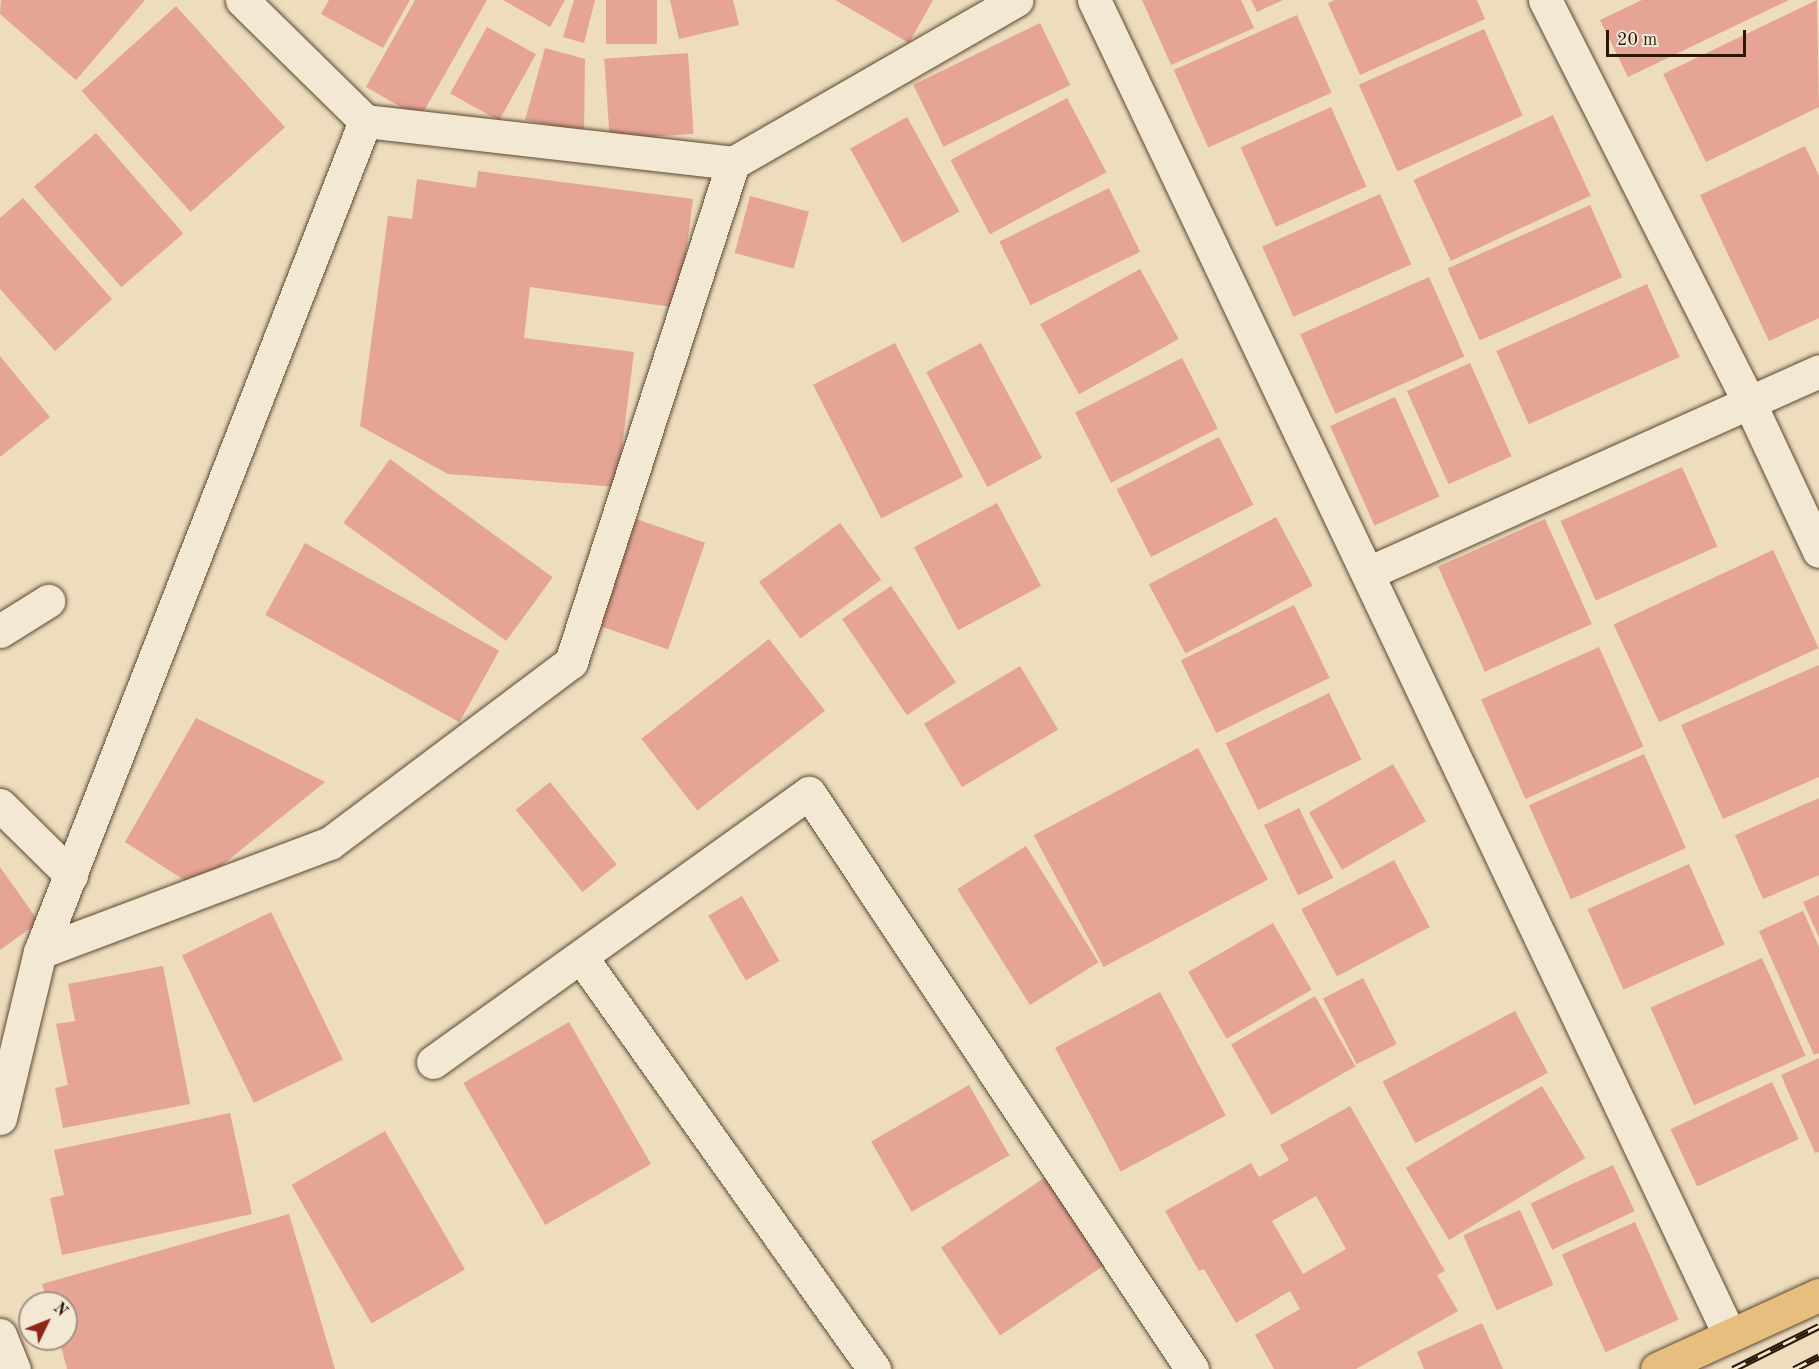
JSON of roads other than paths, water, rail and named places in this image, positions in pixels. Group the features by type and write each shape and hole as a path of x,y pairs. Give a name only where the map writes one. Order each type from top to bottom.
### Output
{"main road":[{"path":"1657,1369 1729,1334 1819,1295"}],"street":[{"path":"242,0 365,121 733,162 1017,0"},
{"path":"1094,0 1729,1334"},
{"path":"1545,0 1750,404 1819,551"},
{"path":"0,1118 14,1006 40,952 71,875 365,121"},
{"path":"40,952 330,843 571,662 733,162"},
{"path":"1368,573 1750,404 1819,371"},
{"path":"0,631 48,601"},
{"path":"433,1062 809,793 1192,1369"},
{"path":"0,805 71,875"},
{"path":"581,957 874,1369"},
{"path":"0,1335 14,1369"}],"railway":[{"path":"1733,1369 1819,1326"},
{"path":"1794,1369 1819,1356"}]}
